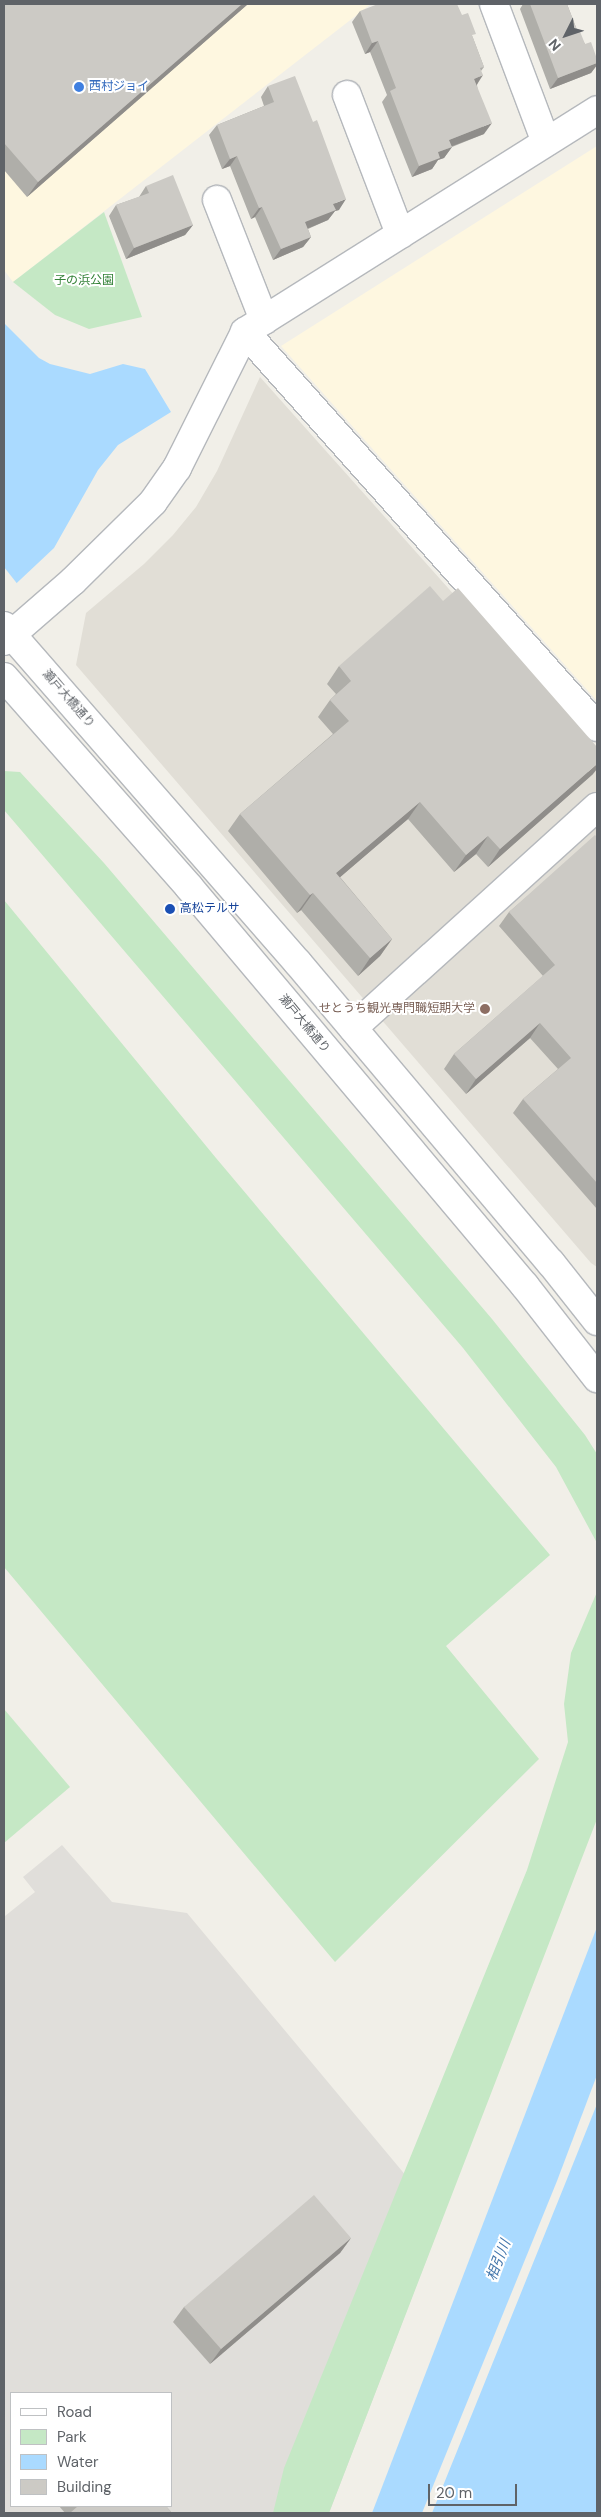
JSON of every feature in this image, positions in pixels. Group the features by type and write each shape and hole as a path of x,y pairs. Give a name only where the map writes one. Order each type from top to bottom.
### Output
{"street":[{"path":"494,4 546,142"},
{"path":"347,96 400,234"},
{"path":"6,634 73,581 153,502 177,468 255,326 597,110"},
{"path":"217,200 255,326 597,727"},
{"name":"瀬戸大橋通り","path":"6,634 353,1028 597,1321"},
{"name":"瀬戸大橋通り","path":"4,677 196,895 525,1286 597,1378"},
{"path":"353,1028 597,808"}],"shaded area":[{"path":"4,4 371,4 13,282 4,270"},
{"path":"597,146 597,701 281,346"},
{"name":"せとうち観光専門職短期大学","path":"260,377 597,755 597,1267 591,1263 76,665 86,613 144,564 173,535 196,507 217,471"},
{"path":"62,1845 112,1902 187,1913 442,2219 329,2513 4,2513 4,1915 35,1892 23,1877"}],"green space":[{"name":"子の浜公園","path":"104,212 142,317 89,329 55,315 13,282"},
{"path":"4,771 20,772 104,863 492,1319 585,1435 597,1454 597,1543 556,1467 463,1348 4,810"},
{"path":"4,900 216,1158 550,1555 446,1646 539,1759 335,1962 4,1567"},
{"path":"597,1592 597,1819 329,2513 273,2513 284,2468 527,1870 568,1742 564,1704 571,1653"},
{"path":"4,1709 70,1787 4,1843"}],"water":[{"path":"4,323 39,358 50,364 90,374 123,364 145,369 171,412 118,445 98,470 54,548 4,595"},
{"name":"相引川","path":"597,1927 597,2075 557,2181 422,2513 372,2513"},
{"path":"597,2104 597,2513 432,2513 565,2184"}],"pier":[{"path":"4,567 19,586 4,598"}],"building":[{"name":"西村ジョイ","path":"4,4 242,4 38,182 4,143"},
{"path":"378,4 457,4 462,15 468,13 476,34 472,35 484,67 480,68 483,75 474,79 492,123 449,140 452,147 438,152 440,158 419,166 390,91 396,88 378,41 372,43 360,11"},
{"path":"530,4 567,4 577,30 579,29 585,44 591,42 597,63 558,78"},
{"path":"295,76 313,122 317,120 346,199 333,204 336,210 305,222 311,237 281,249 262,207 259,208 237,156 230,159 217,125 274,102 268,86"},
{"path":"173,175 193,225 134,248 116,205 149,193 146,186"},
{"path":"430,586 443,601 458,588 597,747 597,764 500,849 488,836 466,855 420,802 336,873 392,939 370,958 313,893 310,895 240,814 349,721 330,700 351,681 339,666"},
{"path":"595,835 597,837 597,1183 523,1099 571,1058 540,1023 476,1079 454,1054 555,965 509,912"},
{"path":"314,2195 351,2238 221,2349 184,2307"},
{"path":"77,2507 167,2507 172,2513 70,2513"}],"place":[{"name":"西村ジョイ","path":"79,87"},
{"name":"高松テルサ","path":"170,909"},
{"name":"せとうち観光専門職短期大学","path":"485,1009"}]}
